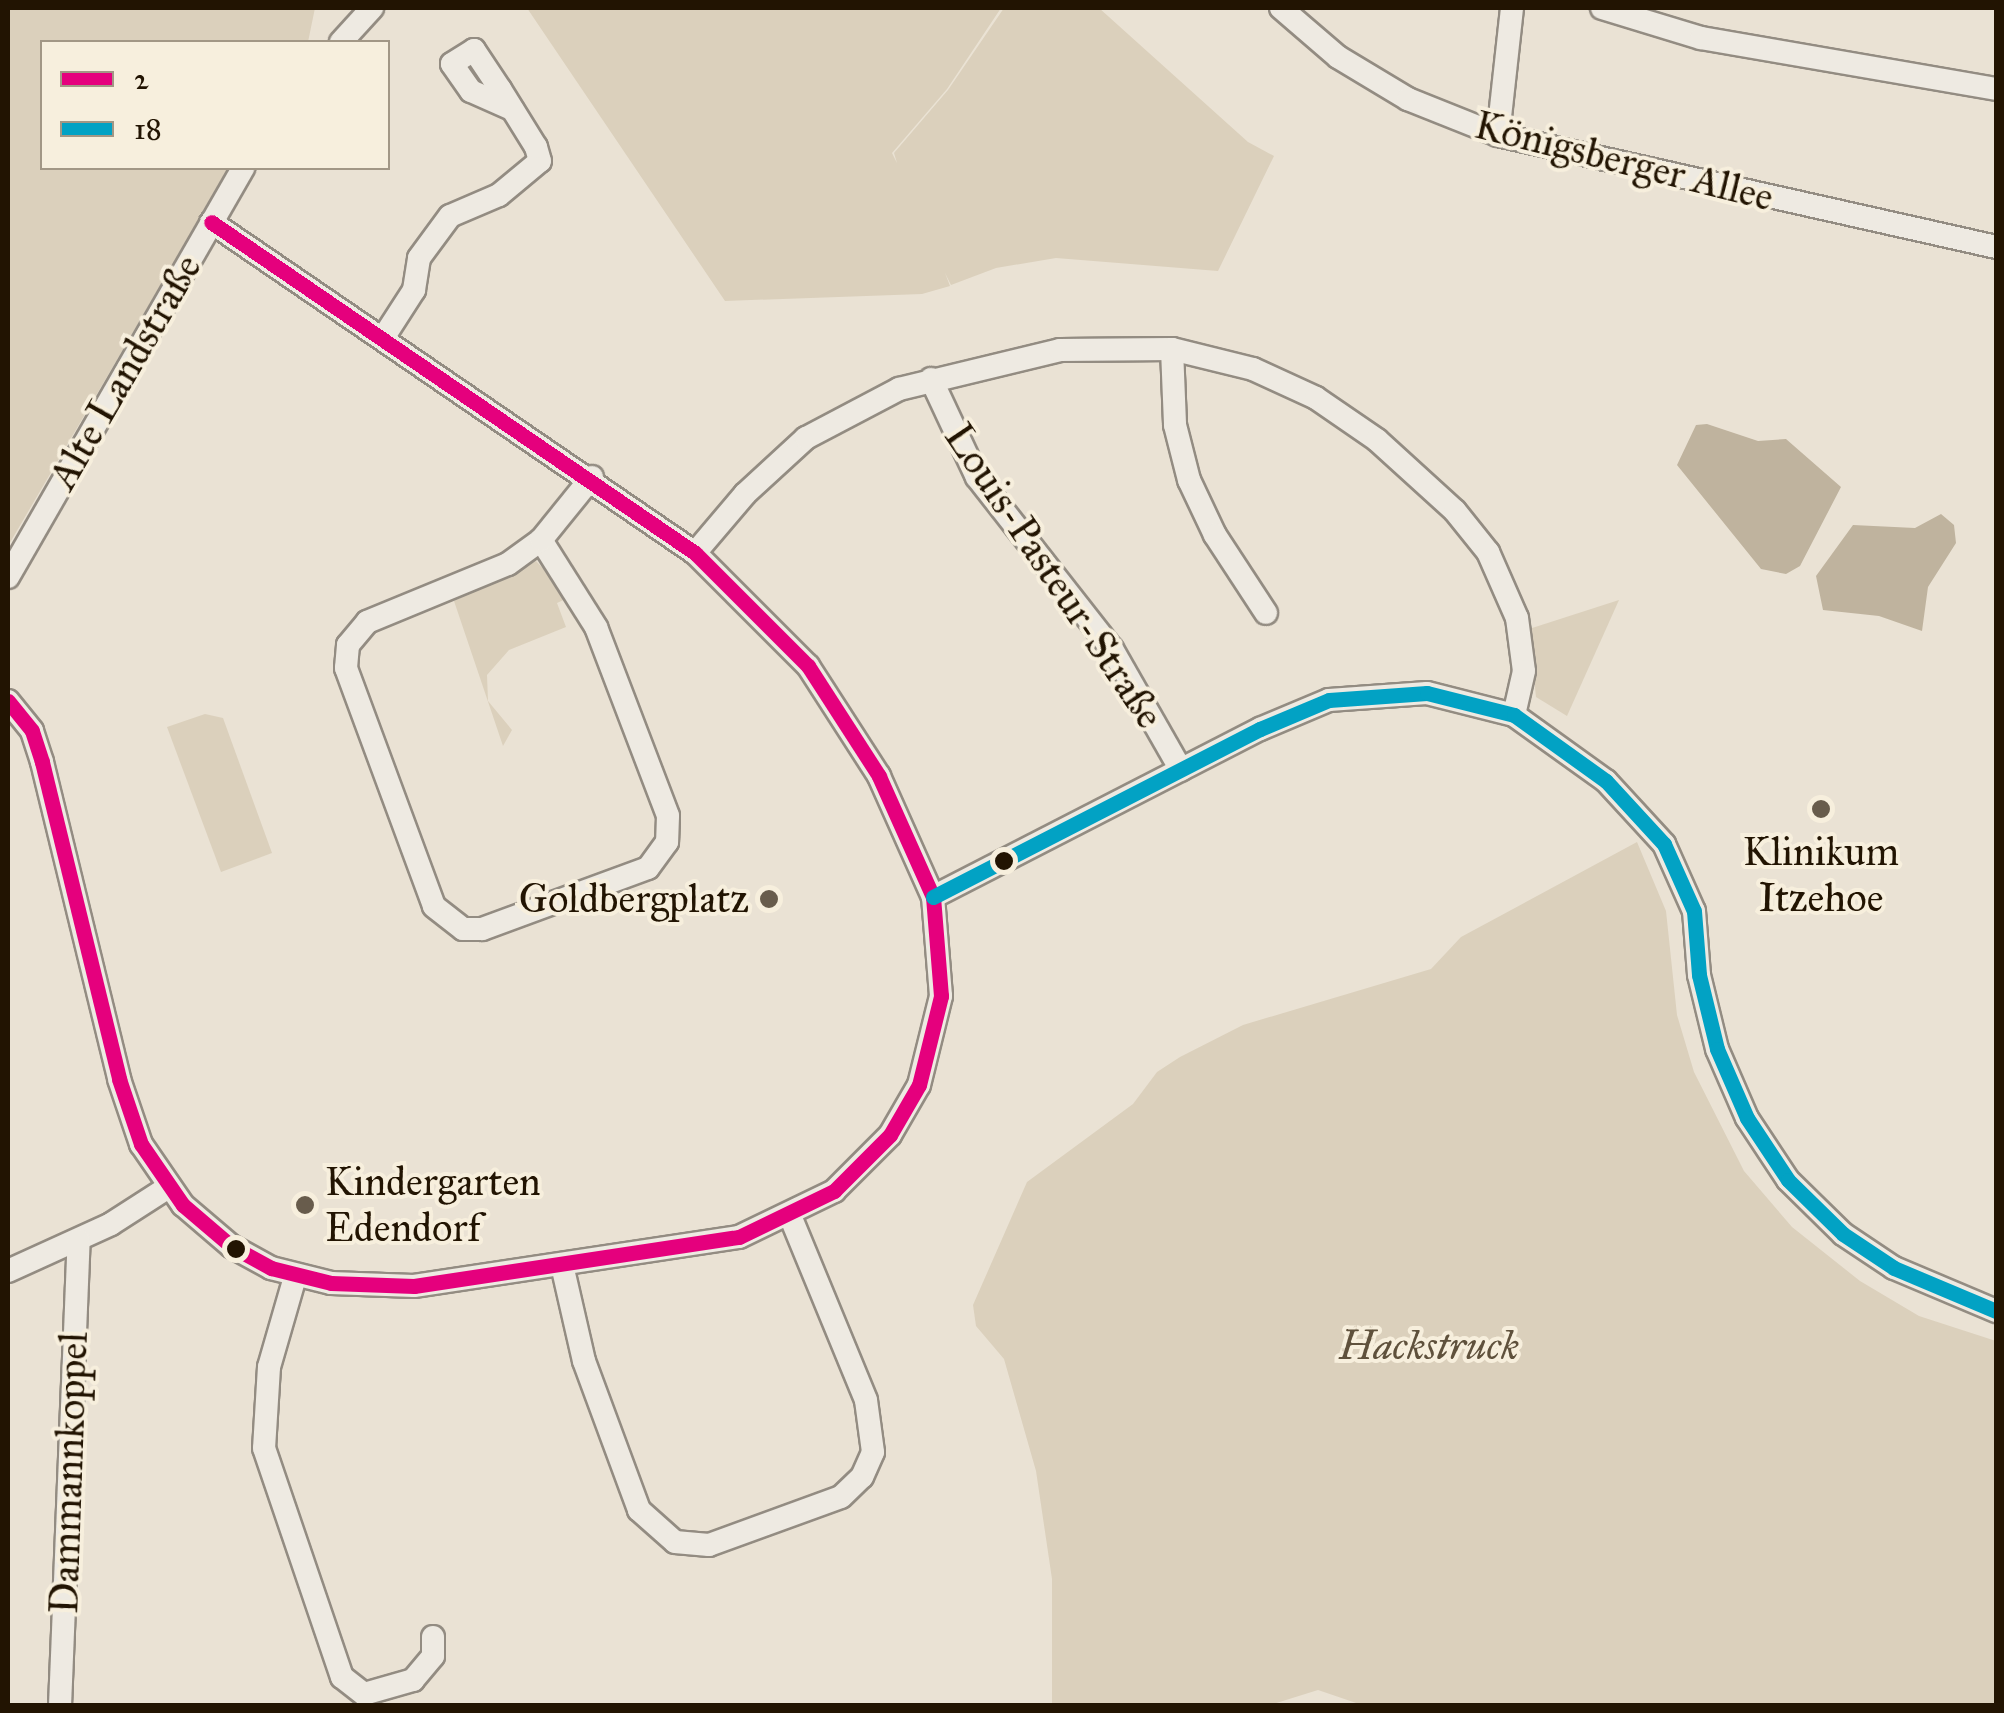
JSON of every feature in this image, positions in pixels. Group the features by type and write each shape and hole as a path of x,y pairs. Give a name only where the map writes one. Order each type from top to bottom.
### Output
{"street":[{"path":"343,40 372,8"},
{"name":"Königsberger Allee","path":"1280,8 1338,57 1408,99 1498,136 1996,247"},
{"path":"1498,136 1512,8"},
{"path":"1602,8 1701,38 1996,89"},
{"path":"385,335 413,292 419,258 450,216 498,195 540,161 512,109"},
{"name":"Alte Landstraße","path":"8,578 242,170"},
{"path":"8,701 32,732 42,762 119,1079 141,1144 166,1188 231,1246 295,1276 414,1286 683,1249 791,1218 834,1192 869,1159 919,1086 942,996 933,898 854,731 801,658 695,553 592,476 210,222"},
{"path":"695,553 745,494 806,438 860,406 931,379 1060,350 1172,349 1253,369 1316,398 1377,440 1455,512 1488,552 1517,618 1524,671 1514,715"},
{"path":"1172,349 1175,424 1189,480 1214,535 1266,612"},
{"name":"Louis-Pasteur-Straße","path":"931,379 977,478 1112,648 1182,770"},
{"path":"540,540 596,626 668,816 668,835 648,868 482,929 463,929 434,906 346,668 346,650 367,622 492,574 540,540 592,476"},
{"path":"933,898 1286,716 1353,695 1450,695 1514,715 1606,781 1674,860 1694,911 1699,975 1717,1049 1746,1118 1788,1180 1842,1234 1894,1268 1996,1310"},
{"path":"8,1270 79,1240 166,1188"},
{"path":"562,1265 584,1361 639,1510 674,1542 709,1544 841,1497 862,1477 873,1452 862,1388 791,1218"},
{"name":"Dammannkoppel","path":"60,1706 79,1240"},
{"path":"295,1276 269,1367 264,1448 342,1677 364,1694 413,1680 429,1664 433,1638"}],"green space":[{"path":"8,8 315,8 308,40 40,40 40,170 228,170 8,546"},
{"path":"527,8 1001,8 947,89 892,153 897,163 894,153 948,90 1004,8 1099,8 1248,142 1274,156 1218,271 1056,258 996,268 951,285 945,273 950,286 922,294 725,301"},
{"path":"536,561 570,597 557,603 566,627 509,650 487,675 488,701 512,730 503,746 454,601"},
{"path":"1619,600 1567,716 1536,697 1529,629"},
{"path":"205,714 223,718 272,853 221,872 167,727"},
{"name":"Hackstruck","path":"1637,842 1666,911 1677,1015 1694,1072 1744,1171 1792,1227 1860,1281 1919,1316 1996,1341 1996,1705 1365,1706 1318,1690 1270,1705 1052,1705 1052,1579 1036,1471 1004,1359 976,1326 973,1305 1027,1182 1133,1104 1157,1072 1180,1057 1243,1025 1431,969 1461,937"}],"shaded area":[{"path":"1707,424 1758,441 1786,439 1841,487 1800,566 1786,574 1761,569 1677,465 1696,425"},
{"path":"1941,514 1954,525 1956,543 1928,587 1922,631 1879,616 1823,610 1816,576 1853,525 1915,528"}],"transit line":[{"name":"2","path":"8,701 32,731 42,762 119,1079 141,1144 183,1205 231,1246 271,1268 331,1283 414,1286 739,1237 834,1191 890,1135 919,1085 941,996 933,897 879,776 808,666 695,553 211,222"},
{"name":"18","path":"933,897 1260,729 1329,700 1427,693 1514,715 1606,781 1664,844 1694,911 1699,975 1717,1049 1747,1118 1788,1180 1843,1234 1894,1268 1996,1311"}],"place":[{"name":"Klinikum Itzehoe","path":"1821,809"},
{"name":"Goldbergplatz","path":"769,899"},
{"name":"Kindergarten Edendorf","path":"305,1205"}]}
